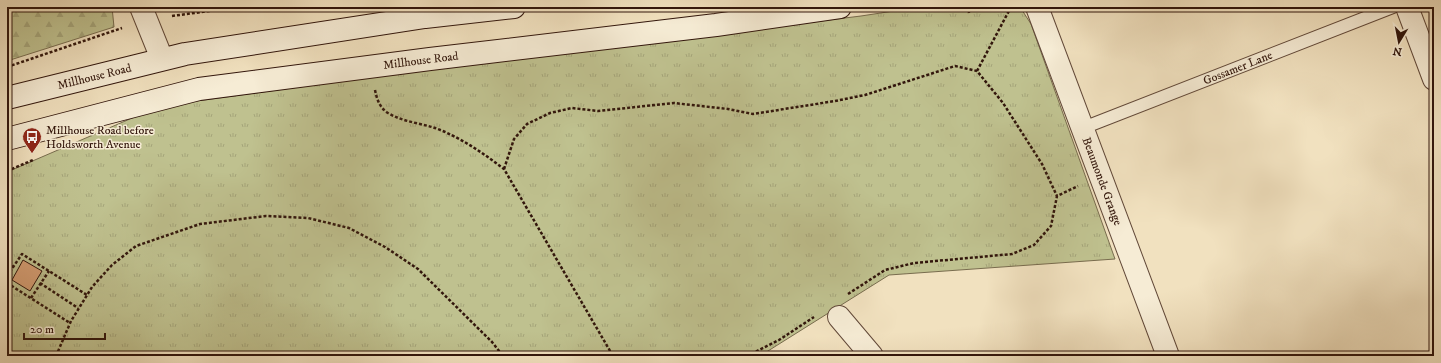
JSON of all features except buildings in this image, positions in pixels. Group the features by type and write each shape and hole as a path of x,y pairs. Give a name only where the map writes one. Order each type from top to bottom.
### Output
{"main road":[{"name":"Millhouse Road","path":"7,98 185,54 424,12 514,7"},
{"name":"Millhouse Road","path":"7,139 199,89 716,25 840,7"},
{"name":"Beaumonde Grange","path":"1037,7 1168,356"},
{"path":"1407,7 1434,79"},
{"path":"145,15 162,59"},
{"path":"841,307 872,356"}],"lane":[{"name":"Gossamer Lane","path":"1083,128 1393,7"}],"path":[{"path":"7,67 124,28 145,15 180,14 239,7"},
{"path":"968,7 969,13"},
{"path":"977,71 1011,7"},
{"path":"504,169 514,139 527,124 550,113 572,108 598,112 674,103 754,114 865,95 956,66 977,71 1003,103 1042,164 1057,196 1051,226 1034,245 1012,254 914,264 885,270 841,307"},
{"path":"371,67 377,101 388,113 407,122 435,128 459,139 484,154 504,169 613,356"},
{"path":"7,171 34,160"},
{"path":"1057,196 1101,178"},
{"path":"56,356 70,323 92,286 112,265 136,246 200,224 266,216 308,218 350,228 385,247 418,269 492,342 503,356"},
{"path":"7,276 22,254 87,295"},
{"path":"7,264 13,267"},
{"path":"31,298 49,271"},
{"path":"40,283 78,308"},
{"path":"7,284 70,323"},
{"path":"747,356 779,340 818,314"},
{"path":"622,356 626,354 665,356"}],"green space":[{"path":"7,7 112,7 114,27 7,61"},
{"path":"920,7 1020,7 1031,24 1115,259 889,275 760,356 7,356 7,172 160,106 431,69 861,16"}],"place":[{"name":"Millhouse Road before Holdsworth Avenue","path":"32,154"}]}
